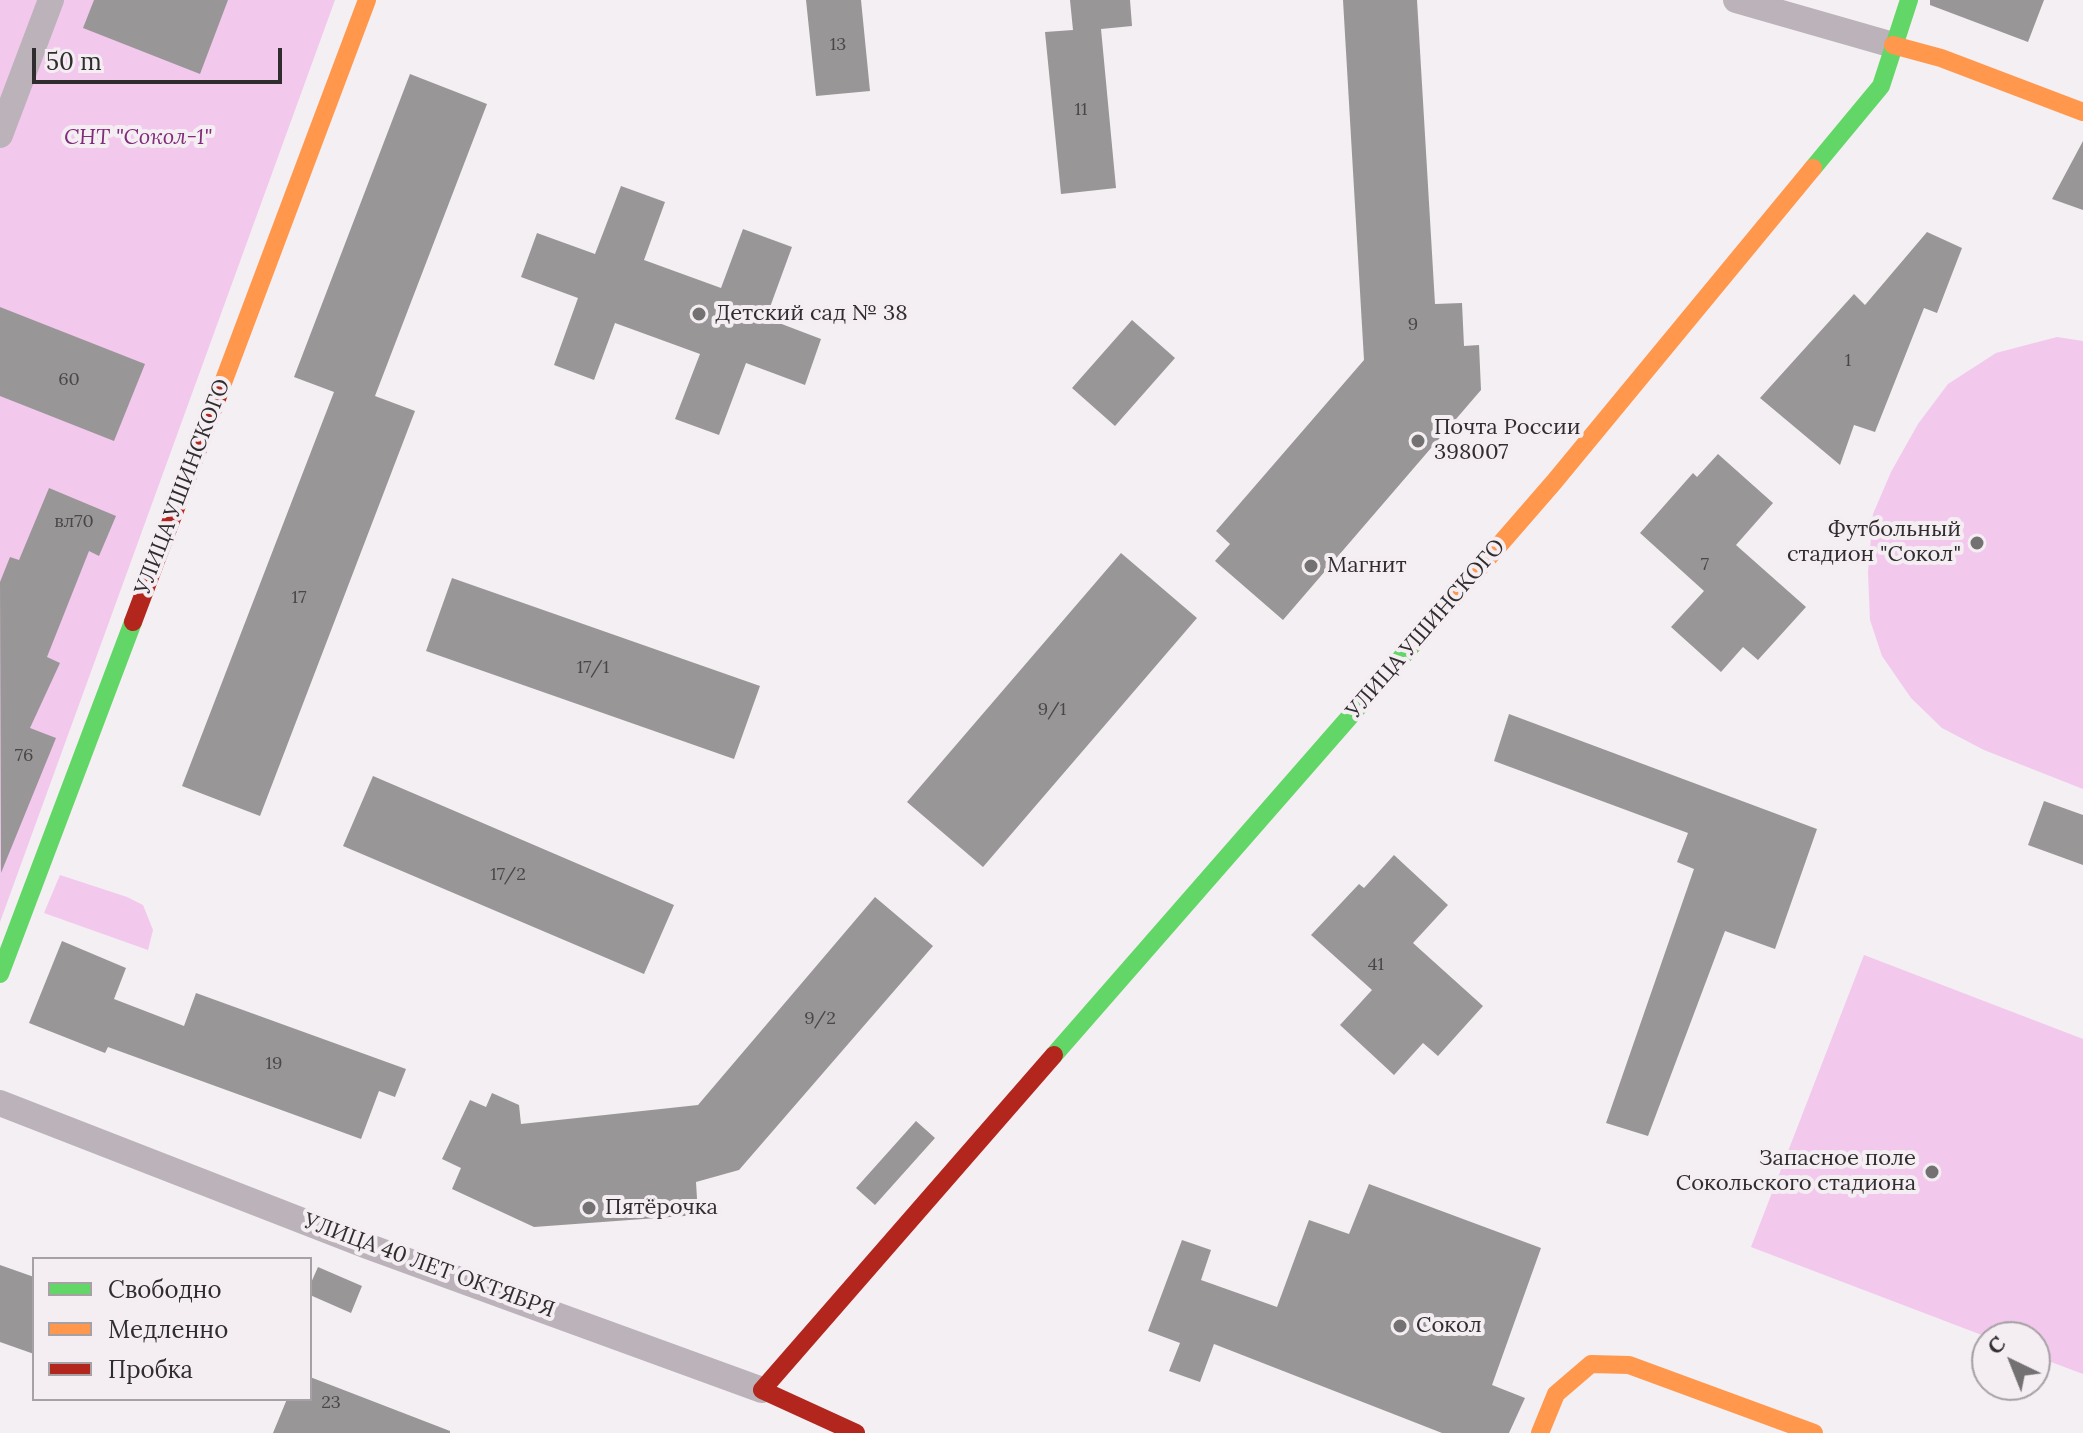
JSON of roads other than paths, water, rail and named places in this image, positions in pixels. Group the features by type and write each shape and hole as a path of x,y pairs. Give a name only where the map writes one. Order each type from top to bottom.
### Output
{"street":[{"path":"0,135 51,0"},
{"name":"УЛИЦА УШИНСКОГО","path":"0,974 367,0"},
{"path":"1736,0 1941,58 2083,112"},
{"name":"УЛИЦА УШИНСКОГО","path":"762,1390 1554,482 1881,86 1909,0"},
{"name":"УЛИЦА 40 ЛЕТ ОКТЯБРЯ","path":"0,1103 367,1246 586,1323 762,1390 856,1433"},
{"path":"1540,1433 1556,1394 1591,1364 1629,1365 1814,1433"}],"place":[{"name":"Детский сад № 38","path":"699,314"},
{"name":"Почта России 398007","path":"1418,441"},
{"name":"Футбольный стадион \"Сокол\"","path":"1977,543"},
{"name":"Магнит","path":"1311,566"},
{"name":"Запасное поле Сокольского стадиона","path":"1932,1172"},
{"name":"Пятёрочка","path":"589,1208"},
{"name":"Сокол","path":"1400,1326"}],"park label":[{"name":"СНТ \"Сокол-1\"","path":"138,138"}]}
